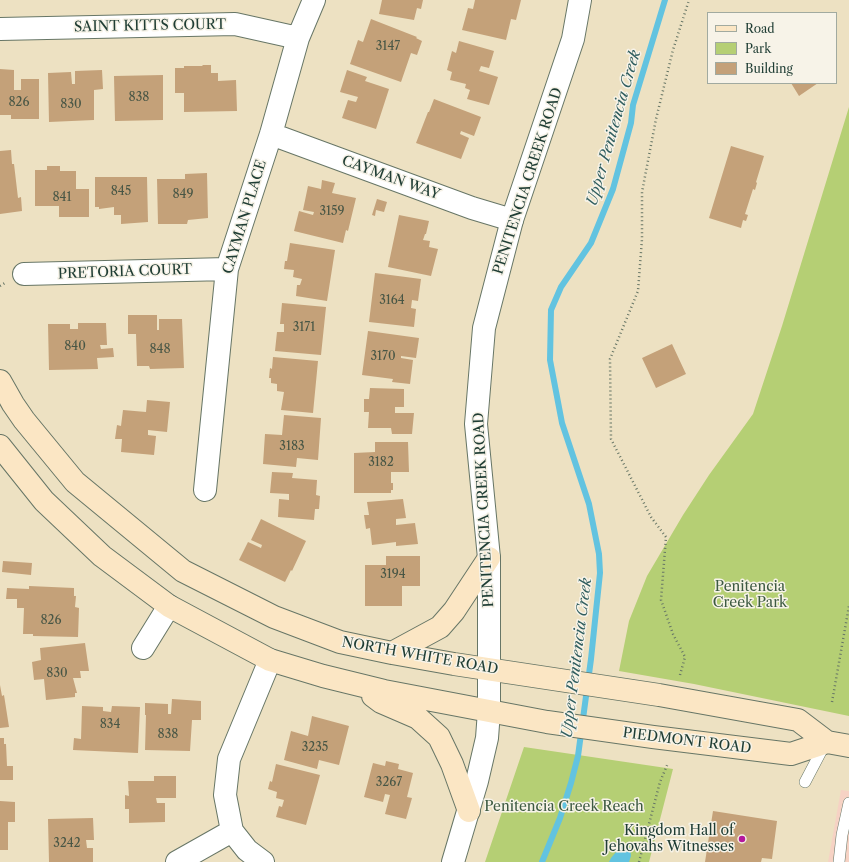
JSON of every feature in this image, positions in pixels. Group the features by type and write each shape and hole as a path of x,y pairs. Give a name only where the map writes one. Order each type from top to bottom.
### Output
{"main road":[{"name":"NORTH WHITE ROAD","path":"0,381 24,420 75,482 183,571 274,617 340,642 392,653 554,679"},
{"path":"0,446 44,501 102,556 169,606 270,660 323,676 384,691 489,711"},
{"path":"392,653 440,627 454,611 489,558"},
{"name":"PIEDMONT ROAD","path":"554,679 659,695 798,720 826,742 849,746"},
{"path":"356,684 381,702 418,718 439,737 452,764 469,811"},
{"name":"PIEDMONT ROAD","path":"489,711 547,722 791,754 826,742"}],"street":[{"name":"CAYMAN PLACE","path":"206,490 227,269 271,134 298,38 314,0"},
{"name":"PENITENCIA CREEK ROAD","path":"453,862 477,781 486,738 489,711 489,558 476,424 484,328 512,220 573,39 580,0"},
{"name":"SAINT KITTS COURT","path":"0,29 235,24 298,38"},
{"name":"CAYMAN WAY","path":"271,134 472,208 512,220"},
{"name":"PRETORIA COURT","path":"14,279 227,269"},
{"path":"143,648 169,606"},
{"path":"263,862 247,850 232,830 225,794 229,759 270,660"},
{"path":"177,862 232,830"}],"lane":[{"path":"805,782 826,742"},
{"path":"839,862 842,835 849,803"}],"path":[{"path":"680,675 685,657 673,634 661,600 666,537 651,517 611,439 610,359 638,291 642,239 642,192 656,119 689,0"},
{"path":"0,286 14,279"},
{"path":"832,702 849,606"},
{"path":"639,862 660,782 668,763"}],"shaded area":[{"path":"841,790 849,791 849,862 828,862"}],"green space":[{"name":"Penitencia Creek Park","path":"849,107 849,716 694,684 619,671 629,621 647,576 683,515 709,475 753,414 782,326"},
{"name":"Penitencia Creek Reach","path":"524,747 673,769 649,862 485,862"}],"water":[{"path":"621,846 630,848 631,856 629,862 609,862 611,858"}],"building":[{"path":"382,0 423,0 421,9 417,8 414,20 379,14"},
{"path":"475,0 521,0 516,20 511,19 506,40 462,30 468,8 473,9"},
{"path":"371,19 417,37 416,38 422,41 417,55 411,53 401,82 350,64 358,40 363,42"},
{"path":"459,41 494,51 489,68 481,66 479,71 498,77 489,105 467,99 470,90 465,88 466,84 450,80 452,72 447,70 452,51 456,53"},
{"path":"211,65 211,73 218,73 218,81 236,80 237,111 184,112 184,93 175,93 175,68"},
{"path":"0,69 14,70 14,90 21,90 21,79 39,79 39,119 11,119 11,115 0,115"},
{"path":"102,70 103,89 94,90 94,120 49,122 48,73 71,72 72,84 75,84 75,71"},
{"path":"347,70 367,77 365,81 389,89 376,129 342,118 348,100 356,102 358,97 340,92"},
{"path":"163,75 163,120 115,121 114,76"},
{"path":"792,84 817,84 799,96"},
{"path":"434,99 481,117 474,136 461,131 460,134 469,138 461,159 416,143"},
{"path":"731,146 764,156 755,190 753,189 745,214 748,215 746,221 743,220 741,228 709,218"},
{"path":"11,150 18,198 21,197 22,211 0,214 0,151"},
{"path":"47,166 60,166 60,171 76,171 76,189 89,189 89,217 59,217 59,206 35,206 35,170 47,170"},
{"path":"207,173 208,218 188,220 187,224 158,224 157,179 185,179 185,174"},
{"path":"95,177 147,177 148,222 121,224 121,215 114,215 114,207 99,209 99,207 95,207"},
{"path":"322,180 335,183 332,193 356,198 348,231 346,230 343,243 294,231 299,211 313,215 314,212 303,210 308,186 321,189"},
{"path":"377,199 387,202 384,212 376,210 375,216 372,215"},
{"path":"399,215 429,221 423,240 430,241 429,247 438,249 431,276 388,267"},
{"path":"290,243 335,250 327,301 296,296 297,285 300,285 302,279 293,277 294,270 284,269"},
{"path":"375,273 421,279 418,301 412,300 411,308 416,309 414,327 369,322"},
{"path":"282,303 326,307 321,355 275,351 277,332 284,332 284,324 280,324"},
{"path":"128,315 157,315 157,330 159,330 159,319 182,319 184,368 150,369 149,366 137,366 136,334 128,334"},
{"path":"78,323 106,323 107,345 100,345 101,349 113,348 114,357 97,358 98,369 49,370 48,324 70,324 70,329 78,329"},
{"path":"368,331 419,338 416,358 401,356 401,358 413,360 410,384 392,382 393,379 362,375"},
{"path":"672,344 686,374 656,388 642,358"},
{"path":"273,357 318,361 313,413 281,410 284,392 277,391 277,384 271,383 271,378 269,378 270,368 272,369"},
{"path":"370,388 404,389 404,407 395,407 395,413 414,413 412,434 392,434 391,428 368,428 369,412 364,412 364,399 369,399"},
{"path":"147,400 170,402 167,432 148,430 148,435 156,436 154,455 121,452 122,439 115,439 117,425 121,426 123,410 146,412"},
{"path":"284,415 321,418 318,460 297,458 296,467 263,464 265,434 282,435"},
{"path":"375,442 408,442 409,472 391,472 391,483 393,483 393,490 391,490 391,493 354,493 354,453 375,452"},
{"path":"272,472 293,473 292,478 317,480 316,495 320,496 319,509 315,509 314,520 278,517 279,499 289,500 289,494 270,493"},
{"path":"403,499 406,518 396,519 396,525 415,523 418,544 396,546 396,542 372,545 370,528 366,529 364,515 369,515 367,502"},
{"path":"261,519 306,541 292,571 291,570 285,582 239,560 248,542 261,548 262,545 251,540"},
{"path":"386,556 420,556 420,586 402,586 402,606 365,606 365,565 386,565"},
{"path":"3,561 32,563 31,575 2,572"},
{"path":"29,586 74,588 74,596 76,596 75,607 79,608 78,637 33,636 33,634 23,634 24,608 17,608 17,599 6,599 7,588 29,589"},
{"path":"85,643 89,671 80,671 81,678 73,678 77,693 75,693 75,697 46,700 44,679 34,680 32,662 41,660 40,648"},
{"path":"0,685 2,696 4,695 9,727 0,728"},
{"path":"172,699 201,701 201,720 192,720 190,751 145,750 145,703 168,704 168,714 171,714"},
{"path":"82,706 103,707 103,711 111,712 112,706 140,707 138,753 73,750 74,738 81,739"},
{"path":"312,716 349,726 339,765 319,760 317,769 284,760 291,731 308,736"},
{"path":"0,738 4,738 4,744 6,744 7,766 13,766 13,780 0,780"},
{"path":"386,761 399,764 398,769 413,773 407,797 412,798 406,819 385,814 390,795 385,794 383,802 364,797 373,763 385,766"},
{"path":"276,764 320,775 306,825 276,817 279,806 282,807 284,800 276,798 277,792 268,789 270,781 272,782"},
{"path":"154,776 176,776 176,798 156,798 157,803 165,803 165,822 129,823 129,809 125,809 125,795 129,796 128,781 154,781"},
{"path":"0,801 15,802 15,822 8,822 8,850 0,850"},
{"name":"Kingdom Hall of Jehovahs Witnesses","path":"713,811 777,821 772,859 762,858 761,862 705,862"},
{"path":"93,818 94,840 86,840 87,848 93,848 93,862 49,862 48,819"}],"waterway":[{"name":"Upper Penitencia Creek","path":"542,862 560,818 578,756 591,659 600,573 599,554 589,504 562,423 550,360 551,310 561,287 591,243 613,189 631,123 633,105 665,0"}],"place":[{"name":"Kingdom Hall of Jehovahs Witnesses","path":"742,839"}]}
